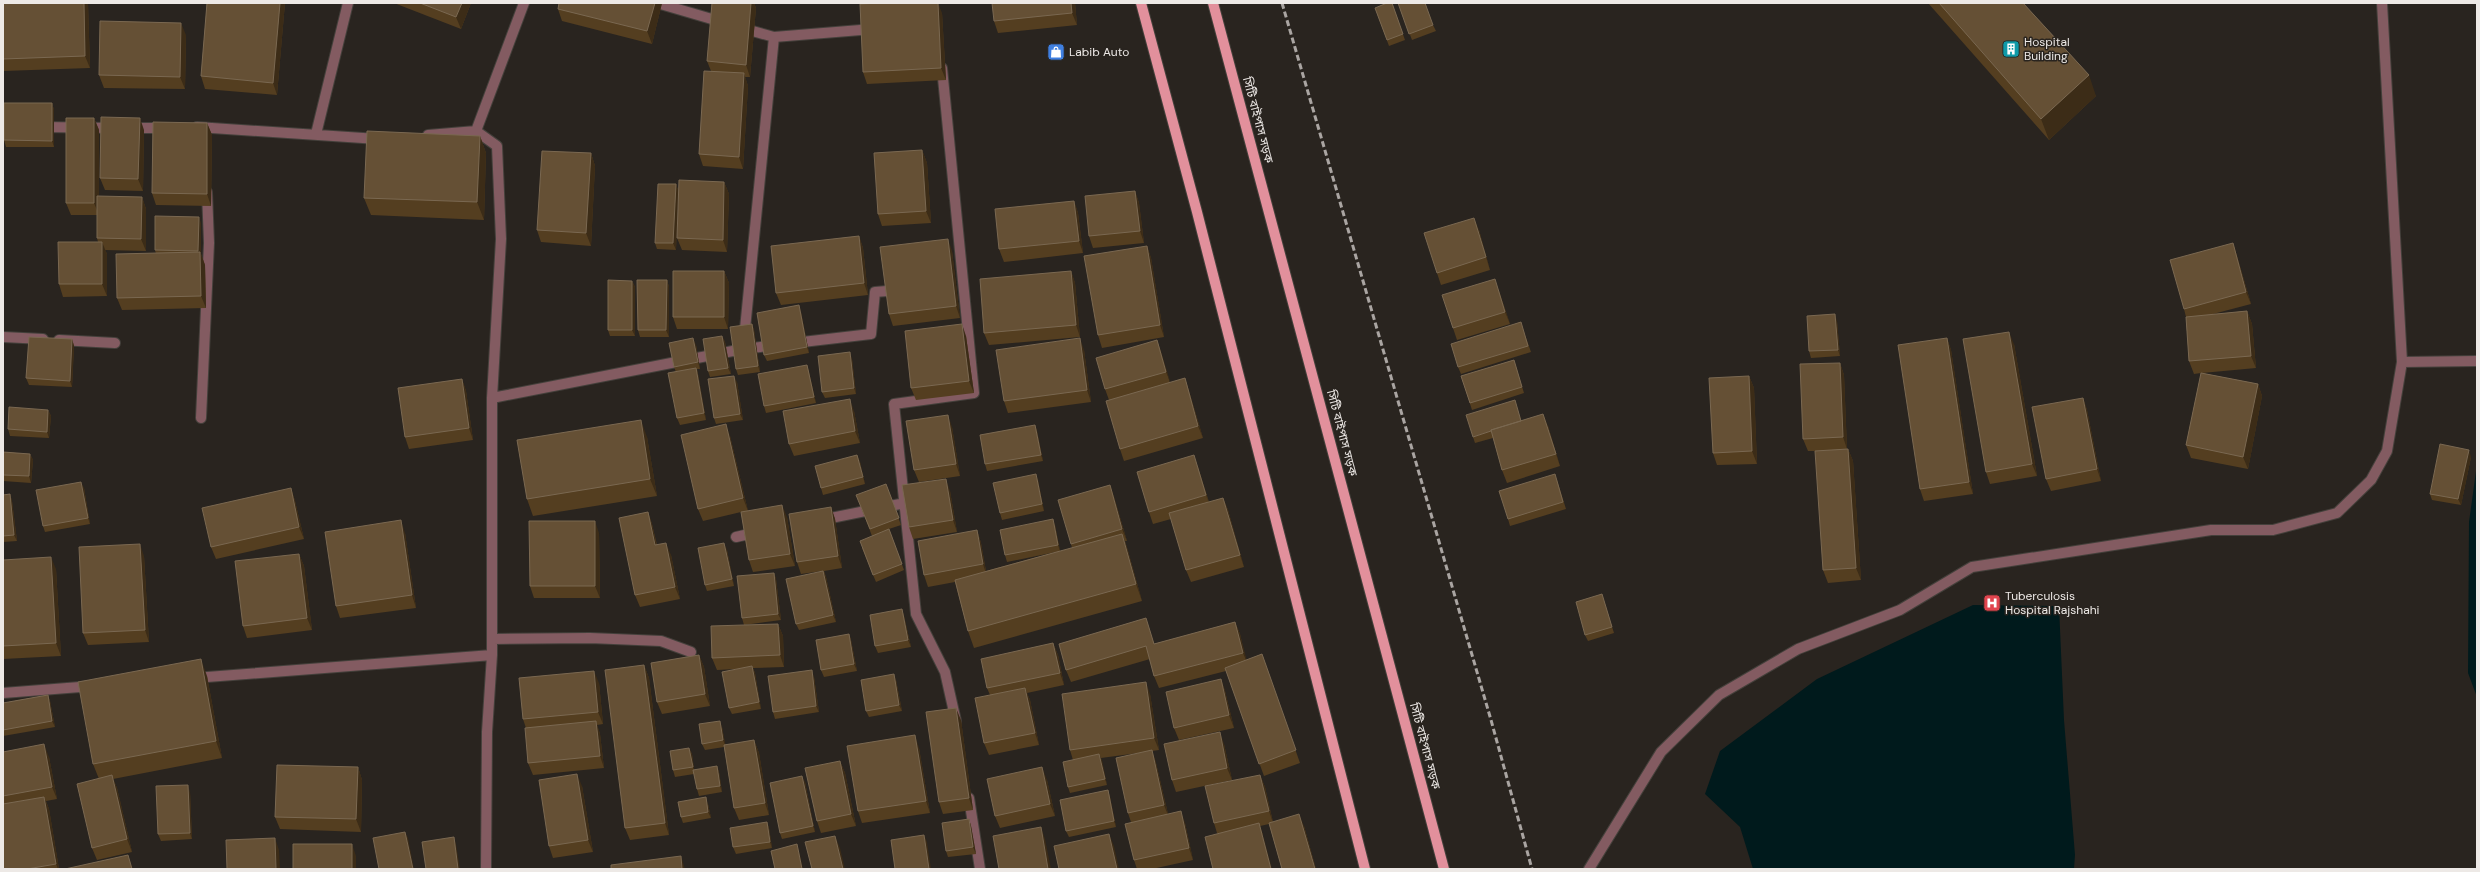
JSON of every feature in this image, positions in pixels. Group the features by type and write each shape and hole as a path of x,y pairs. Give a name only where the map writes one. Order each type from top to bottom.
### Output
{"main road":[{"path":"1141,3 1199,220 1364,869"},
{"name":"সিটি বাইপাস সড়ক","path":"1213,3 1444,869"}],"street":[{"path":"316,134 348,3"},
{"path":"476,131 524,3"},
{"path":"657,3 774,37 883,28"},
{"path":"1589,869 1661,752 1719,696 1798,649 1900,610 1972,567 2211,530 2273,530 2337,513 2371,480 2387,451 2402,362 2382,3"},
{"path":"743,349 774,37"},
{"path":"940,55 959,285 974,393 894,404 916,614 945,672 958,730"},
{"path":"33,126 63,129 185,127 205,131 316,134 387,139"},
{"path":"417,136 476,131 497,146 501,238 492,398 492,655 487,732 486,869"},
{"path":"201,418 209,242 207,181"},
{"path":"492,398 743,349 870,334 875,292 912,289"},
{"path":"3,337 115,343"},
{"path":"2402,362 2477,362"},
{"path":"813,522 905,503"},
{"path":"736,537 766,531"},
{"path":"492,639 590,638 661,641 691,652"},
{"path":"182,679 492,655"},
{"path":"3,693 104,686"},
{"path":"967,784 980,869"}],"water":[{"path":"2477,464 2477,697 2468,673 2469,522"},
{"path":"1973,605 2059,606 2064,720 2075,855 2074,869 1753,869 1740,827 1705,794 1720,751 1817,679"}],"building":[{"path":"3,3 84,3 85,56 3,59"},
{"path":"207,3 280,3 273,83 201,76"},
{"path":"420,3 462,3 456,17"},
{"path":"559,3 655,3 647,31 558,9"},
{"path":"712,3 751,3 746,65 707,61"},
{"path":"938,3 941,68 863,72 860,4"},
{"path":"992,3 1071,3 1072,13 994,21"},
{"path":"1387,3 1392,3 1403,34 1387,40 1375,8"},
{"path":"1398,3 1425,3 1433,25 1409,34"},
{"name":"Hospital Building","path":"1939,3 2023,3 2089,75 2041,119"},
{"path":"100,21 181,23 180,77 99,75"},
{"path":"704,71 744,73 739,157 699,154"},
{"path":"4,103 52,103 52,141 4,140"},
{"path":"101,117 140,118 138,179 100,178"},
{"path":"66,118 94,118 94,203 66,203"},
{"path":"153,122 207,123 207,194 152,193"},
{"path":"367,131 480,136 477,202 364,198"},
{"path":"922,150 926,211 878,214 874,153"},
{"path":"542,151 591,153 586,233 537,230"},
{"path":"679,180 724,182 723,240 677,238"},
{"path":"658,184 676,184 673,243 655,243"},
{"path":"1135,191 1140,231 1089,236 1085,196"},
{"path":"97,196 142,197 141,239 97,238"},
{"path":"1074,201 1079,241 999,249 995,209"},
{"path":"155,216 199,217 198,251 155,250"},
{"path":"1474,218 1486,257 1437,273 1424,233"},
{"path":"859,236 864,283 776,293 771,246"},
{"path":"948,239 956,306 889,314 880,247"},
{"path":"58,242 102,242 102,284 59,284"},
{"path":"2233,243 2246,292 2184,309 2170,260"},
{"path":"1147,246 1160,325 1098,335 1084,256"},
{"path":"200,252 201,296 117,298 116,254"},
{"path":"673,271 724,271 724,317 673,317"},
{"path":"1071,271 1076,325 984,333 980,279"},
{"path":"1495,279 1505,312 1453,328 1442,295"},
{"path":"608,280 632,281 632,330 608,330"},
{"path":"637,280 667,280 666,330 638,330"},
{"path":"799,305 807,347 764,355 757,313"},
{"path":"2247,311 2251,356 2189,361 2186,317"},
{"path":"1835,314 1838,350 1809,351 1807,316"},
{"path":"1521,322 1528,346 1458,367 1451,344"},
{"path":"752,324 758,366 736,369 730,327"},
{"path":"962,324 969,381 911,388 905,331"},
{"path":"2009,332 2032,464 1986,472 1963,339"},
{"path":"722,336 728,368 708,371 703,339"},
{"path":"29,337 72,339 70,381 26,378"},
{"path":"693,338 698,362 674,367 669,343"},
{"path":"1080,338 1087,390 1004,401 996,350"},
{"path":"1947,338 1969,482 1920,489 1898,345"},
{"path":"1157,340 1166,372 1105,389 1096,358"},
{"path":"850,352 854,388 822,392 818,356"},
{"path":"1514,360 1522,387 1470,403 1461,376"},
{"path":"1840,363 1843,437 1803,439 1800,364"},
{"path":"807,365 814,397 764,406 758,374"},
{"path":"696,368 704,413 677,418 668,373"},
{"path":"2201,373 2258,384 2243,457 2186,445"},
{"path":"734,376 740,414 714,418 708,379"},
{"path":"1749,376 1752,451 1713,453 1709,378"},
{"path":"1185,378 1198,426 1120,449 1106,401"},
{"path":"462,379 469,428 405,437 398,388"},
{"path":"2083,398 2097,469 2046,479 2032,407"},
{"path":"850,399 855,431 789,444 783,411"},
{"path":"1515,400 1521,421 1473,437 1466,415"},
{"path":"9,407 48,410 47,432 8,429"},
{"path":"1543,414 1556,454 1502,470 1491,430"},
{"path":"948,415 956,464 914,470 906,421"},
{"path":"641,420 650,479 527,499 517,440"},
{"path":"726,424 743,498 698,509 681,435"},
{"path":"1035,425 1041,455 985,464 980,435"},
{"path":"2440,444 2469,450 2458,499 2430,494"},
{"path":"1848,449 1856,568 1823,570 1815,451"},
{"path":"3,452 30,454 29,476 3,475"},
{"path":"857,455 863,477 821,488 815,466"},
{"path":"1194,455 1206,495 1149,512 1137,472"},
{"path":"1036,474 1042,504 1000,513 993,483"},
{"path":"1555,474 1563,502 1508,519 1499,491"},
{"path":"946,479 953,520 909,527 902,485"},
{"path":"81,482 88,518 43,526 36,490"},
{"path":"886,484 899,518 870,529 856,495"},
{"path":"1110,485 1122,529 1071,544 1058,500"},
{"path":"291,488 299,527 211,547 202,508"},
{"path":"10,494 14,535 3,536 3,495"},
{"path":"1223,498 1240,555 1186,570 1169,513"},
{"path":"782,505 790,554 749,560 741,512"},
{"path":"831,507 838,556 797,562 789,514"},
{"path":"648,512 655,545 666,543 675,587 635,595 619,518"},
{"path":"1053,519 1058,545 1005,555 1000,530"},
{"path":"401,520 412,595 336,606 325,532"},
{"path":"529,521 595,521 595,586 530,586"},
{"path":"889,529 902,564 873,575 860,541"},
{"path":"977,530 983,564 924,575 918,541"},
{"path":"1122,534 1136,584 968,631 955,580"},
{"path":"724,543 732,579 705,585 698,548"},
{"path":"140,544 145,630 83,633 79,547"},
{"path":"299,554 307,618 243,626 235,561"},
{"path":"51,557 56,643 3,646 3,560"},
{"path":"823,571 833,615 796,624 786,579"},
{"path":"774,573 778,614 742,618 737,576"},
{"path":"1602,594 1612,627 1585,635 1576,602"},
{"path":"902,609 908,640 875,646 870,615"},
{"path":"1146,618 1154,644 1235,622 1243,653 1154,676 1146,646 1066,670 1059,644"},
{"path":"778,624 780,655 712,658 711,626"},
{"path":"849,634 854,664 821,670 816,640"},
{"path":"1053,643 1060,673 987,688 981,659"},
{"path":"1262,654 1296,750 1259,764 1225,668"},
{"path":"699,655 705,694 657,702 651,663"},
{"path":"201,659 216,741 93,764 78,682"},
{"path":"644,665 665,823 625,828 605,670"},
{"path":"752,666 759,702 729,708 722,672"},
{"path":"812,670 816,706 773,712 768,676"},
{"path":"594,671 598,712 523,719 519,678"},
{"path":"894,674 899,705 866,711 861,680"},
{"path":"1221,679 1229,715 1174,728 1166,692"},
{"path":"1146,682 1154,738 1070,750 1062,694"},
{"path":"1025,688 1035,733 984,743 975,698"},
{"path":"48,695 52,721 3,730 3,703"},
{"path":"956,708 969,798 939,802 926,712"},
{"path":"596,721 600,756 528,763 525,728"},
{"path":"720,721 723,740 702,744 699,724"},
{"path":"1220,732 1227,768 1172,780 1164,744"},
{"path":"915,735 926,801 858,811 847,746"},
{"path":"754,740 765,803 734,808 724,745"},
{"path":"44,744 52,787 3,796 3,752"},
{"path":"689,748 693,767 673,770 670,751"},
{"path":"1152,750 1164,805 1128,813 1116,758"},
{"path":"1099,754 1105,779 1068,787 1063,762"},
{"path":"840,761 851,814 817,821 805,768"},
{"path":"277,765 358,767 356,819 275,817"},
{"path":"717,766 720,786 697,789 693,770"},
{"path":"1042,767 1050,804 995,816 987,779"},
{"path":"577,774 588,840 549,846 539,780"},
{"path":"112,775 127,839 92,848 77,784"},
{"path":"1260,775 1269,811 1214,823 1205,786"},
{"path":"802,776 813,826 780,833 770,783"},
{"path":"188,785 190,833 158,834 156,786"},
{"path":"1108,790 1114,821 1066,831 1060,800"},
{"path":"44,797 56,864 27,869 3,869 3,804"},
{"path":"706,797 708,812 681,817 678,802"},
{"path":"1181,811 1189,848 1134,860 1125,824"},
{"path":"1299,814 1315,869 1282,869 1269,823"},
{"path":"969,819 973,847 946,851 942,823"},
{"path":"767,822 770,842 733,847 730,828"},
{"path":"1259,823 1271,869 1213,869 1205,837"},
{"path":"1041,827 1048,869 999,869 993,836"},
{"path":"405,832 413,869 379,869 373,838"},
{"path":"1109,834 1117,869 1059,869 1054,846"},
{"path":"924,835 929,869 895,869 891,840"},
{"path":"835,836 843,869 812,869 805,842"},
{"path":"454,837 458,869 426,869 422,842"},
{"path":"275,838 276,869 227,869 226,840"},
{"path":"293,844 352,844 352,869 293,869"},
{"path":"797,844 802,869 775,869 771,851"},
{"path":"128,855 132,869 65,869"},
{"path":"681,856 682,869 611,869 611,865"}],"railway":[{"path":"1282,3 1491,720 1532,869"}],"place":[{"name":"Hospital Building","path":"2011,49"},
{"name":"Labib Auto","path":"1056,52"},
{"name":"Tuberculosis Hospital Rajshahi","path":"1992,603"}]}
